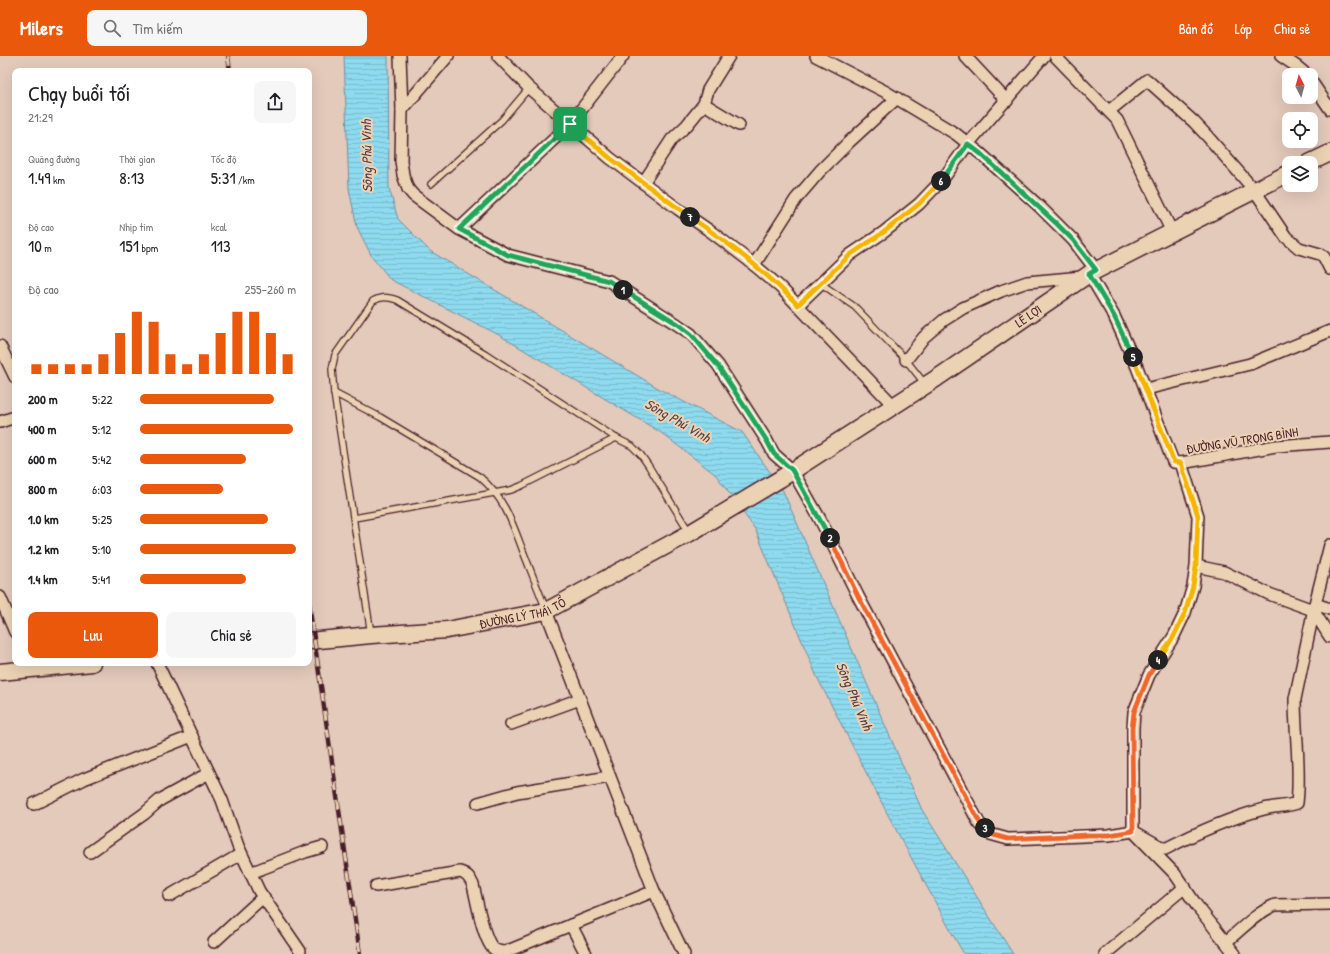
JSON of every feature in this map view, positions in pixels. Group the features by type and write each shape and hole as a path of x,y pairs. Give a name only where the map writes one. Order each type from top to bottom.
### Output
{"main road":[{"path":"1318,158 1330,152"},
{"name":"LÊ LỢI","path":"716,518 894,406 1090,274 1282,177"},
{"name":"ĐƯỜNG LÝ THÁI TỔ","path":"312,641 371,634 447,630 546,611 716,518"},
{"path":"0,672 30,666"}],"street":[{"path":"400,56 402,110 401,161 403,175 408,189 421,201 459,229 508,255 609,281 678,324 691,334 718,366 767,441 786,475 820,519 858,596 980,823 990,834 1008,839 1109,835 1133,831 1165,850 1184,839 1233,819 1265,809 1289,806 1297,803 1299,789 1295,699 1314,607 1330,545"},
{"path":"402,110 448,56"},
{"path":"498,56 529,88 610,158 678,209 710,230 780,287 894,406"},
{"path":"459,229 570,124 623,56"},
{"path":"643,183 672,139 687,125 704,104 708,90 729,56"},
{"name":"ĐƯỜNG VŨ TRỌNG BÌNH","path":"816,56 897,98 956,134 981,154 1073,240 1114,316 1137,367 1174,462 1181,463 1276,446 1330,442"},
{"path":"965,56 1007,101"},
{"path":"798,305 850,255 884,232 919,204 943,179 968,144 1007,101 1044,56"},
{"path":"1055,56 1117,120 1172,232"},
{"path":"1281,56 1298,68"},
{"path":"1109,112 1147,80 1194,122 1255,191 1286,237 1299,248 1320,254 1324,257 1330,269"},
{"path":"1318,91 1330,109"},
{"path":"754,265 796,199 815,177 850,142 897,98"},
{"path":"704,104 739,125"},
{"path":"906,360 924,337 944,320 963,308 1001,291 1027,282 1090,274"},
{"path":"1146,389 1250,364 1330,331"},
{"path":"0,346 12,371"},
{"path":"0,422 12,418"},
{"path":"1181,463 1198,516 1196,566 1193,586 1185,613 1174,636 1149,675 1134,712 1132,728 1133,831 1175,874 1197,906 1235,954"},
{"path":"1196,566 1224,572 1269,594 1314,607 1330,608"},
{"path":"0,597 12,625"},
{"path":"1314,607 1330,637"},
{"path":"546,611 654,891 684,954"},
{"path":"158,666 222,800 241,854 250,873 263,897 300,951"},
{"path":"511,724 580,699"},
{"path":"34,804 84,779 192,736"},
{"path":"90,852 144,814 160,800 209,773"},
{"path":"478,803 517,792 609,777"},
{"path":"250,873 322,847"},
{"path":"169,896 241,854"},
{"path":"376,886 460,872 466,874 473,885 484,931 491,946 497,953 528,949 572,925 654,891"},
{"path":"1105,954 1185,887"},
{"path":"214,942 263,897"},
{"path":"1226,942 1260,914 1275,905 1330,904"},
{"path":"572,925 586,954"}],"lane":[{"path":"431,184 502,120 529,88"},
{"path":"820,283 855,307 906,360 926,385"},
{"path":"371,634 334,393 332,369 335,355 373,301 382,297 389,297 397,300 486,354 616,438 632,446 648,465 690,533"},
{"path":"334,393 380,417 480,477 496,493 508,514 546,611"},
{"path":"354,518 511,490 616,438"}],"water":[{"name":"Sông Phú Vinh","path":"344,56 388,56 389,188 398,219 430,251 663,391 742,432 783,491 922,810 1013,954 964,954 887,813 817,677 755,529 716,475 660,432 499,335 391,280 371,255 357,227 349,189"}],"railway":[{"path":"228,56 230,68"},
{"path":"312,625 360,954"}],"route":[{"path":"570,124 610,158 678,209 710,230 747,259 780,287 798,305 850,255 884,232 919,204 943,179 968,144 1040,207 1073,240 1096,270 1089,274 1114,316 1137,367 1174,462 1181,463 1198,516 1196,566 1193,586 1185,613 1174,636 1149,675 1134,712 1132,728 1134,759 1133,831 1109,835 1008,839 990,834 980,823 858,596 820,519 792,470 774,454 718,366 691,334 678,324 609,281 508,255 459,229 570,124"}]}
